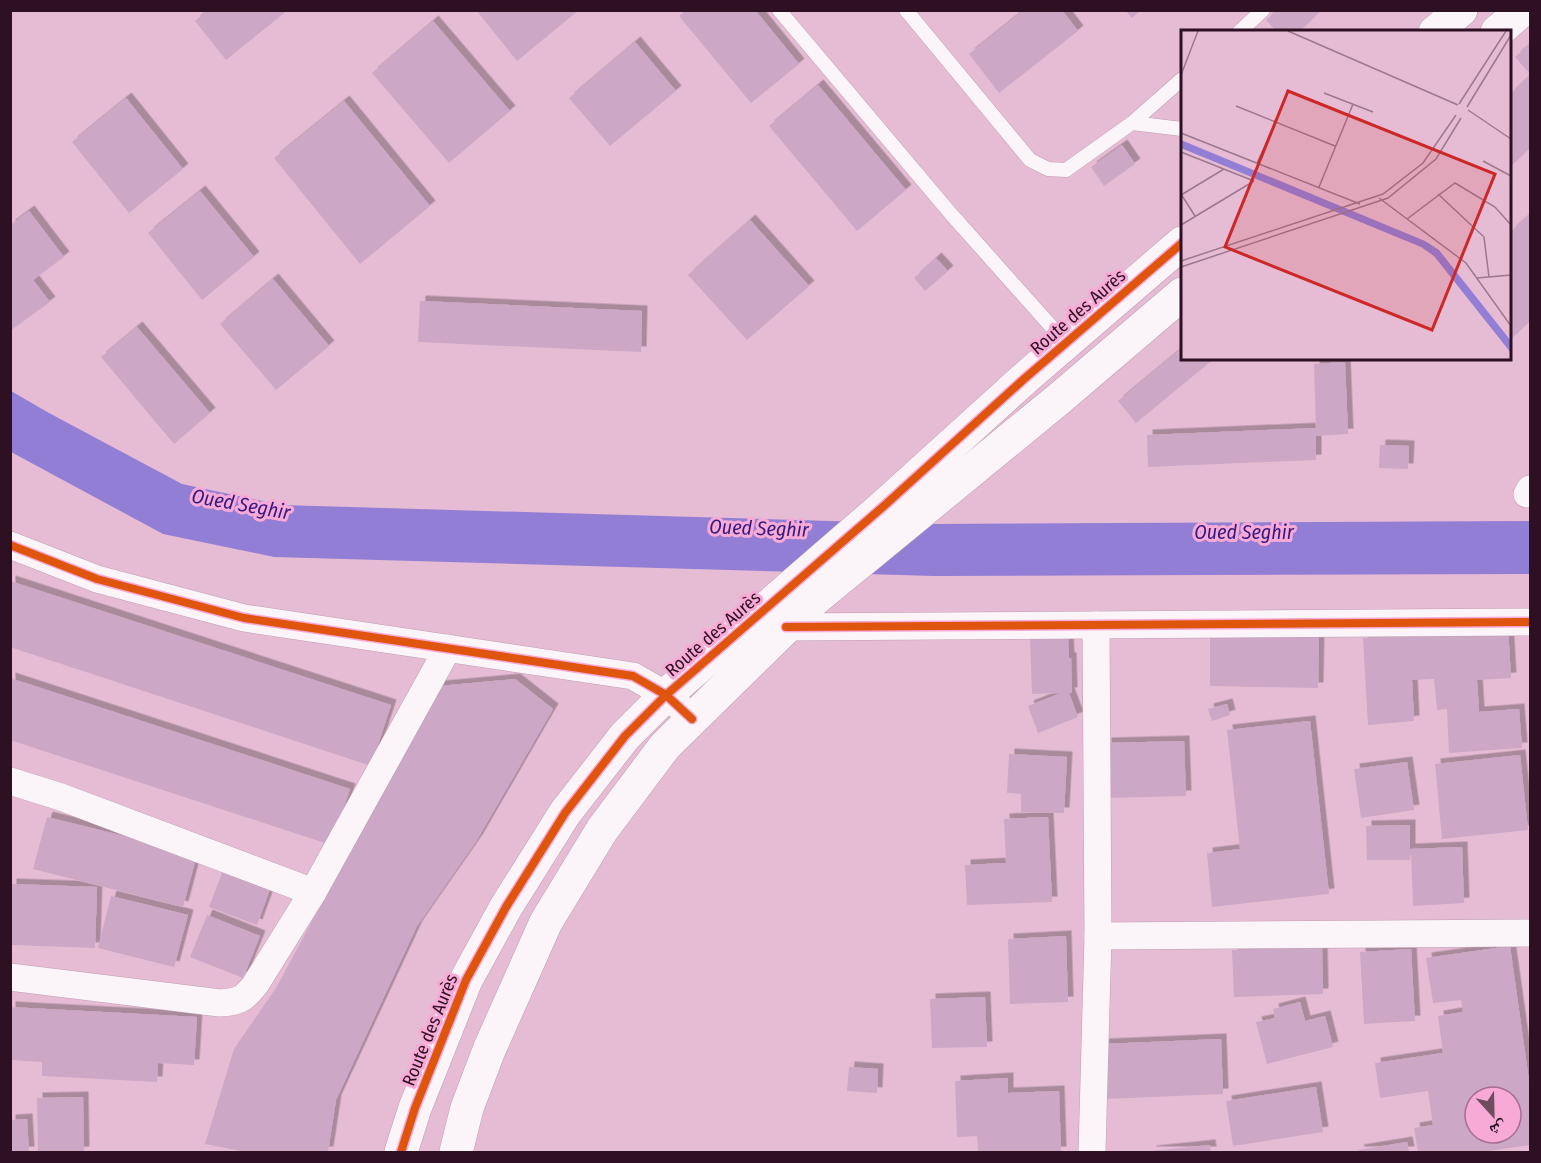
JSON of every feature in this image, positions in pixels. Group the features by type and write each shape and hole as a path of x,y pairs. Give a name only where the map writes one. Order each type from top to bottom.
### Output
{"street":[{"path":"1437,30 1461,10"},
{"path":"1499,30 1522,10"},
{"name":"Route des Aurès","path":"940,477 1024,379 1181,244"},
{"name":"Route des Aurès","path":"401,1152 415,1108 466,980 506,907 565,813 625,736 666,694 805,590 940,477 1060,398 1181,295"},
{"path":"10,544 97,579 244,618 633,676 666,694 692,719"},
{"name":"Route des Aurès","path":"456,1152 467,1108 489,1050 546,922 602,830 665,746 786,627 805,590"},
{"path":"786,627 1530,622"},
{"path":"1092,1152 1098,936 1096,625"},
{"path":"10,977 220,1003 234,1002 246,996 313,891 448,648"},
{"path":"10,781 61,797 313,891"},
{"path":"1098,936 1530,933"}],"lane":[{"path":"778,10 951,214 1066,343"},
{"path":"906,10 1030,160 1048,169 1066,170 1132,123 1181,81"},
{"path":"1241,30 1263,10"},
{"path":"1132,123 1181,129"}],"water":[{"name":"Oued Seghir","path":"11,391 182,484 281,505 935,524 1530,521 1530,574 934,576 274,557 163,534 11,452"}],"building":[{"path":"208,10 288,10 226,60 195,21"},
{"path":"476,10 579,10 517,61"},
{"path":"686,10 755,10 799,64 751,103 679,16"},
{"path":"1024,10 1062,10 1078,31 999,93 969,54"},
{"path":"1125,10 1141,10 1132,18"},
{"path":"1277,10 1317,10 1319,12 1301,30 1275,30 1266,20"},
{"path":"433,21 510,111 449,163 372,73"},
{"path":"635,42 676,91 610,146 569,98"},
{"path":"1530,44 1530,74 1515,57"},
{"path":"1530,75 1530,148 1511,166 1511,93"},
{"path":"818,85 906,190 857,231 769,126"},
{"path":"126,98 183,169 129,213 72,142"},
{"path":"344,101 430,206 360,264 274,158"},
{"path":"1122,145 1135,164 1104,186 1091,167"},
{"path":"200,191 254,257 202,300 148,233"},
{"path":"29,211 64,257 33,280 50,302 10,331 10,225"},
{"path":"1530,214 1530,321 1511,339 1511,231"},
{"path":"750,220 809,286 747,340 688,275"},
{"path":"936,258 948,271 925,291 914,278"},
{"path":"273,279 329,346 276,390 220,324"},
{"path":"420,301 642,311 641,352 418,342"},
{"path":"137,327 210,413 174,444 101,357"},
{"path":"1181,349 1181,360 1213,360 1136,423 1118,401"},
{"path":"1345,362 1348,434 1316,436 1316,460 1148,467 1147,435 1316,428 1314,364"},
{"path":"1380,445 1409,446 1408,469 1379,468"},
{"path":"10,581 391,705 371,766 10,647"},
{"path":"1508,628 1511,678 1477,680 1479,712 1519,709 1522,748 1449,753 1447,709 1437,710 1434,679 1412,680 1414,721 1368,725 1363,638"},
{"path":"1210,632 1319,633 1318,688 1210,686"},
{"path":"1068,636 1072,693 1069,693 1078,717 1038,733 1028,706 1061,693 1032,694 1030,637"},
{"path":"10,678 350,789 331,845 10,740"},
{"path":"515,679 553,709 477,840 417,926 336,1100 328,1152 246,1152 205,1144 234,1049 276,988 439,686"},
{"path":"1227,704 1230,715 1212,721 1208,709"},
{"path":"1310,721 1329,894 1212,907 1207,853 1240,849 1227,730"},
{"path":"1184,741 1186,796 1107,798 1106,743"},
{"path":"1009,754 1067,757 1064,813 1021,812 1021,794 1007,793"},
{"path":"1520,755 1528,830 1442,839 1435,764"},
{"path":"1407,762 1414,810 1361,818 1354,769"},
{"path":"47,817 197,854 183,907 33,869"},
{"path":"1048,817 1052,902 967,905 965,865 1006,863 1004,819"},
{"path":"1410,825 1410,849 1462,847 1464,903 1413,906 1411,851 1410,860 1367,860 1366,826"},
{"path":"227,860 274,878 257,925 209,907"},
{"path":"11,884 97,887 95,948 10,945"},
{"path":"111,896 188,915 174,967 98,948"},
{"path":"207,915 260,936 243,978 190,957"},
{"path":"1066,936 1068,1002 1010,1004 1008,939"},
{"path":"1510,946 1530,1088 1530,1145 1482,1152 1418,1152 1414,1128 1433,1125 1428,1091 1380,1098 1375,1063 1443,1053 1438,1016 1463,1012 1461,1000 1433,1003 1426,958"},
{"path":"1322,947 1323,994 1234,997 1232,950"},
{"path":"1411,949 1415,1021 1364,1024 1360,952"},
{"path":"985,997 987,1047 932,1048 930,999"},
{"path":"1300,1002 1305,1021 1325,1016 1333,1047 1267,1064 1256,1022 1275,1018 1273,1009"},
{"path":"10,1007 197,1017 194,1065 158,1063 157,1082 42,1076 42,1062 10,1060"},
{"path":"1221,1039 1223,1094 1105,1099 1103,1044"},
{"path":"849,1067 878,1069 877,1093 847,1091"},
{"path":"1008,1078 1008,1093 1059,1091 1061,1152 978,1152 977,1136 957,1137 955,1081"},
{"path":"1316,1087 1323,1132 1233,1146 1226,1101"},
{"path":"83,1097 84,1152 38,1152 37,1098"},
{"path":"27,1119 29,1152 10,1152 10,1120"},
{"path":"1407,1142 1409,1152 1359,1152 1358,1150"},
{"path":"1210,1145 1211,1152 1151,1152 1151,1151"}],"cycle path":[{"path":"401,1152 415,1108 466,980 506,907 565,813 625,736 666,695 1181,244"},
{"path":"10,545 97,579 244,618 633,676 666,695 692,719"},
{"path":"786,627 1530,622"}]}
